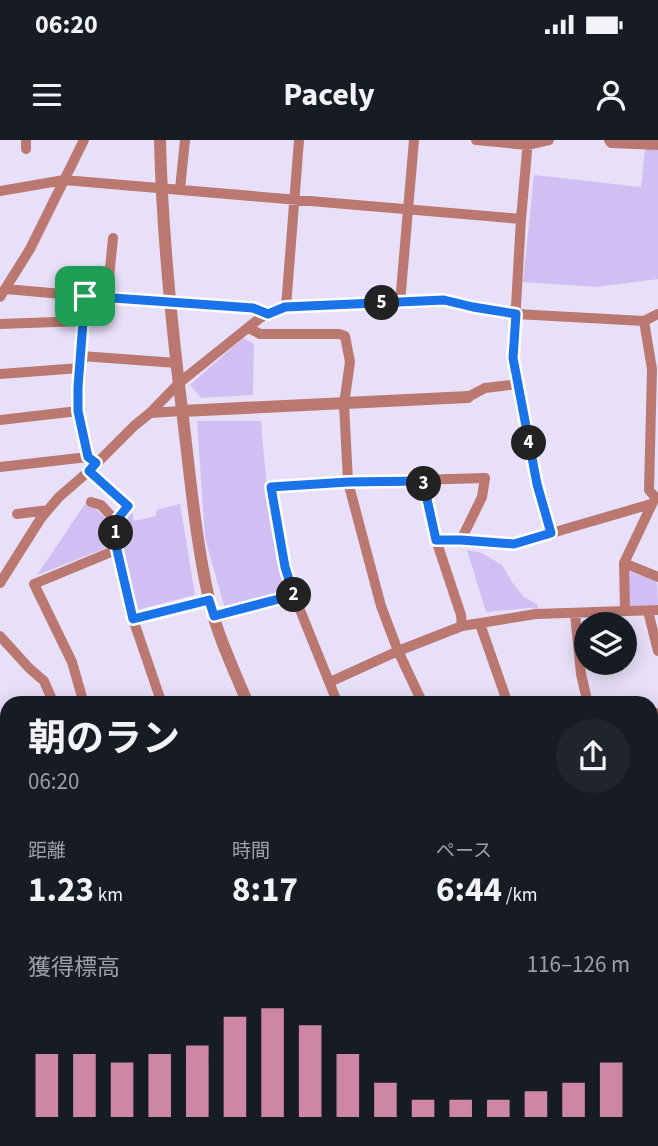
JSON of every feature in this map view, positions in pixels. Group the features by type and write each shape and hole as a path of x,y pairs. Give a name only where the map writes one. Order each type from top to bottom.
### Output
{"street":[{"path":"84,140 30,249 3,293 253,308 268,314"},
{"path":"160,140 170,303 196,522 209,600 245,696"},
{"path":"180,189 185,140"},
{"path":"285,307 299,140"},
{"path":"400,303 414,140"},
{"path":"476,140 549,140"},
{"path":"609,140 611,143 658,145"},
{"path":"527,142 513,358 537,484 551,533"},
{"path":"0,191 64,180 521,219"},
{"path":"107,298 113,238"},
{"path":"85,296 78,411 91,464 128,506 116,521 117,550 133,619 159,696"},
{"path":"0,583 19,550 48,510 91,464 150,413 179,383 260,318 285,307 444,300 516,314 645,321 658,314"},
{"path":"0,324 82,321"},
{"path":"645,321 652,369 649,490 655,499"},
{"path":"249,328 260,334 345,336 350,362 344,404 348,482 380,606 419,696"},
{"path":"81,356 177,363"},
{"path":"0,374 80,369"},
{"path":"150,413 468,397 485,388 518,384"},
{"path":"0,420 78,411"},
{"path":"0,467 91,464"},
{"path":"335,696 285,567 271,487 485,478 482,497 461,540"},
{"path":"423,481 436,540 461,615 462,626"},
{"path":"436,540 514,544 655,499"},
{"path":"625,611 624,563 655,499"},
{"path":"91,502 101,505 116,521"},
{"path":"18,514 48,510"},
{"path":"82,696 72,662 34,584 117,550"},
{"path":"624,563 658,577"},
{"path":"214,616 294,595"},
{"path":"133,619 209,600"},
{"path":"608,612 653,611 658,651"},
{"path":"330,682 462,626 536,614 574,614"},
{"path":"480,624 505,696"},
{"path":"0,636 44,681 51,696"},
{"path":"581,675 586,696"}],"shaded area":[{"path":"645,149 658,149 658,279 596,287 523,282 534,175 641,187"},
{"path":"243,338 254,344 253,395 201,398 190,385"},
{"path":"197,421 261,421 267,490 288,591 225,609 205,538"},
{"path":"87,501 111,523 112,546 37,575"},
{"path":"180,504 195,595 137,610 122,547 122,532 129,513 132,512 134,521 156,516 159,509"},
{"path":"467,550 482,553 502,565 524,597 538,605 538,609 486,612"},
{"path":"628,571 657,581 658,605 629,606"}],"route":[{"path":"85,296 253,308 268,314 285,307 444,300 516,314 513,358 537,484 551,533 514,544 436,540 423,481 271,487 285,567 294,595 214,616 209,600 133,619 117,550 116,521 128,506 89,471 96,463 88,457 78,411 85,296"}]}
